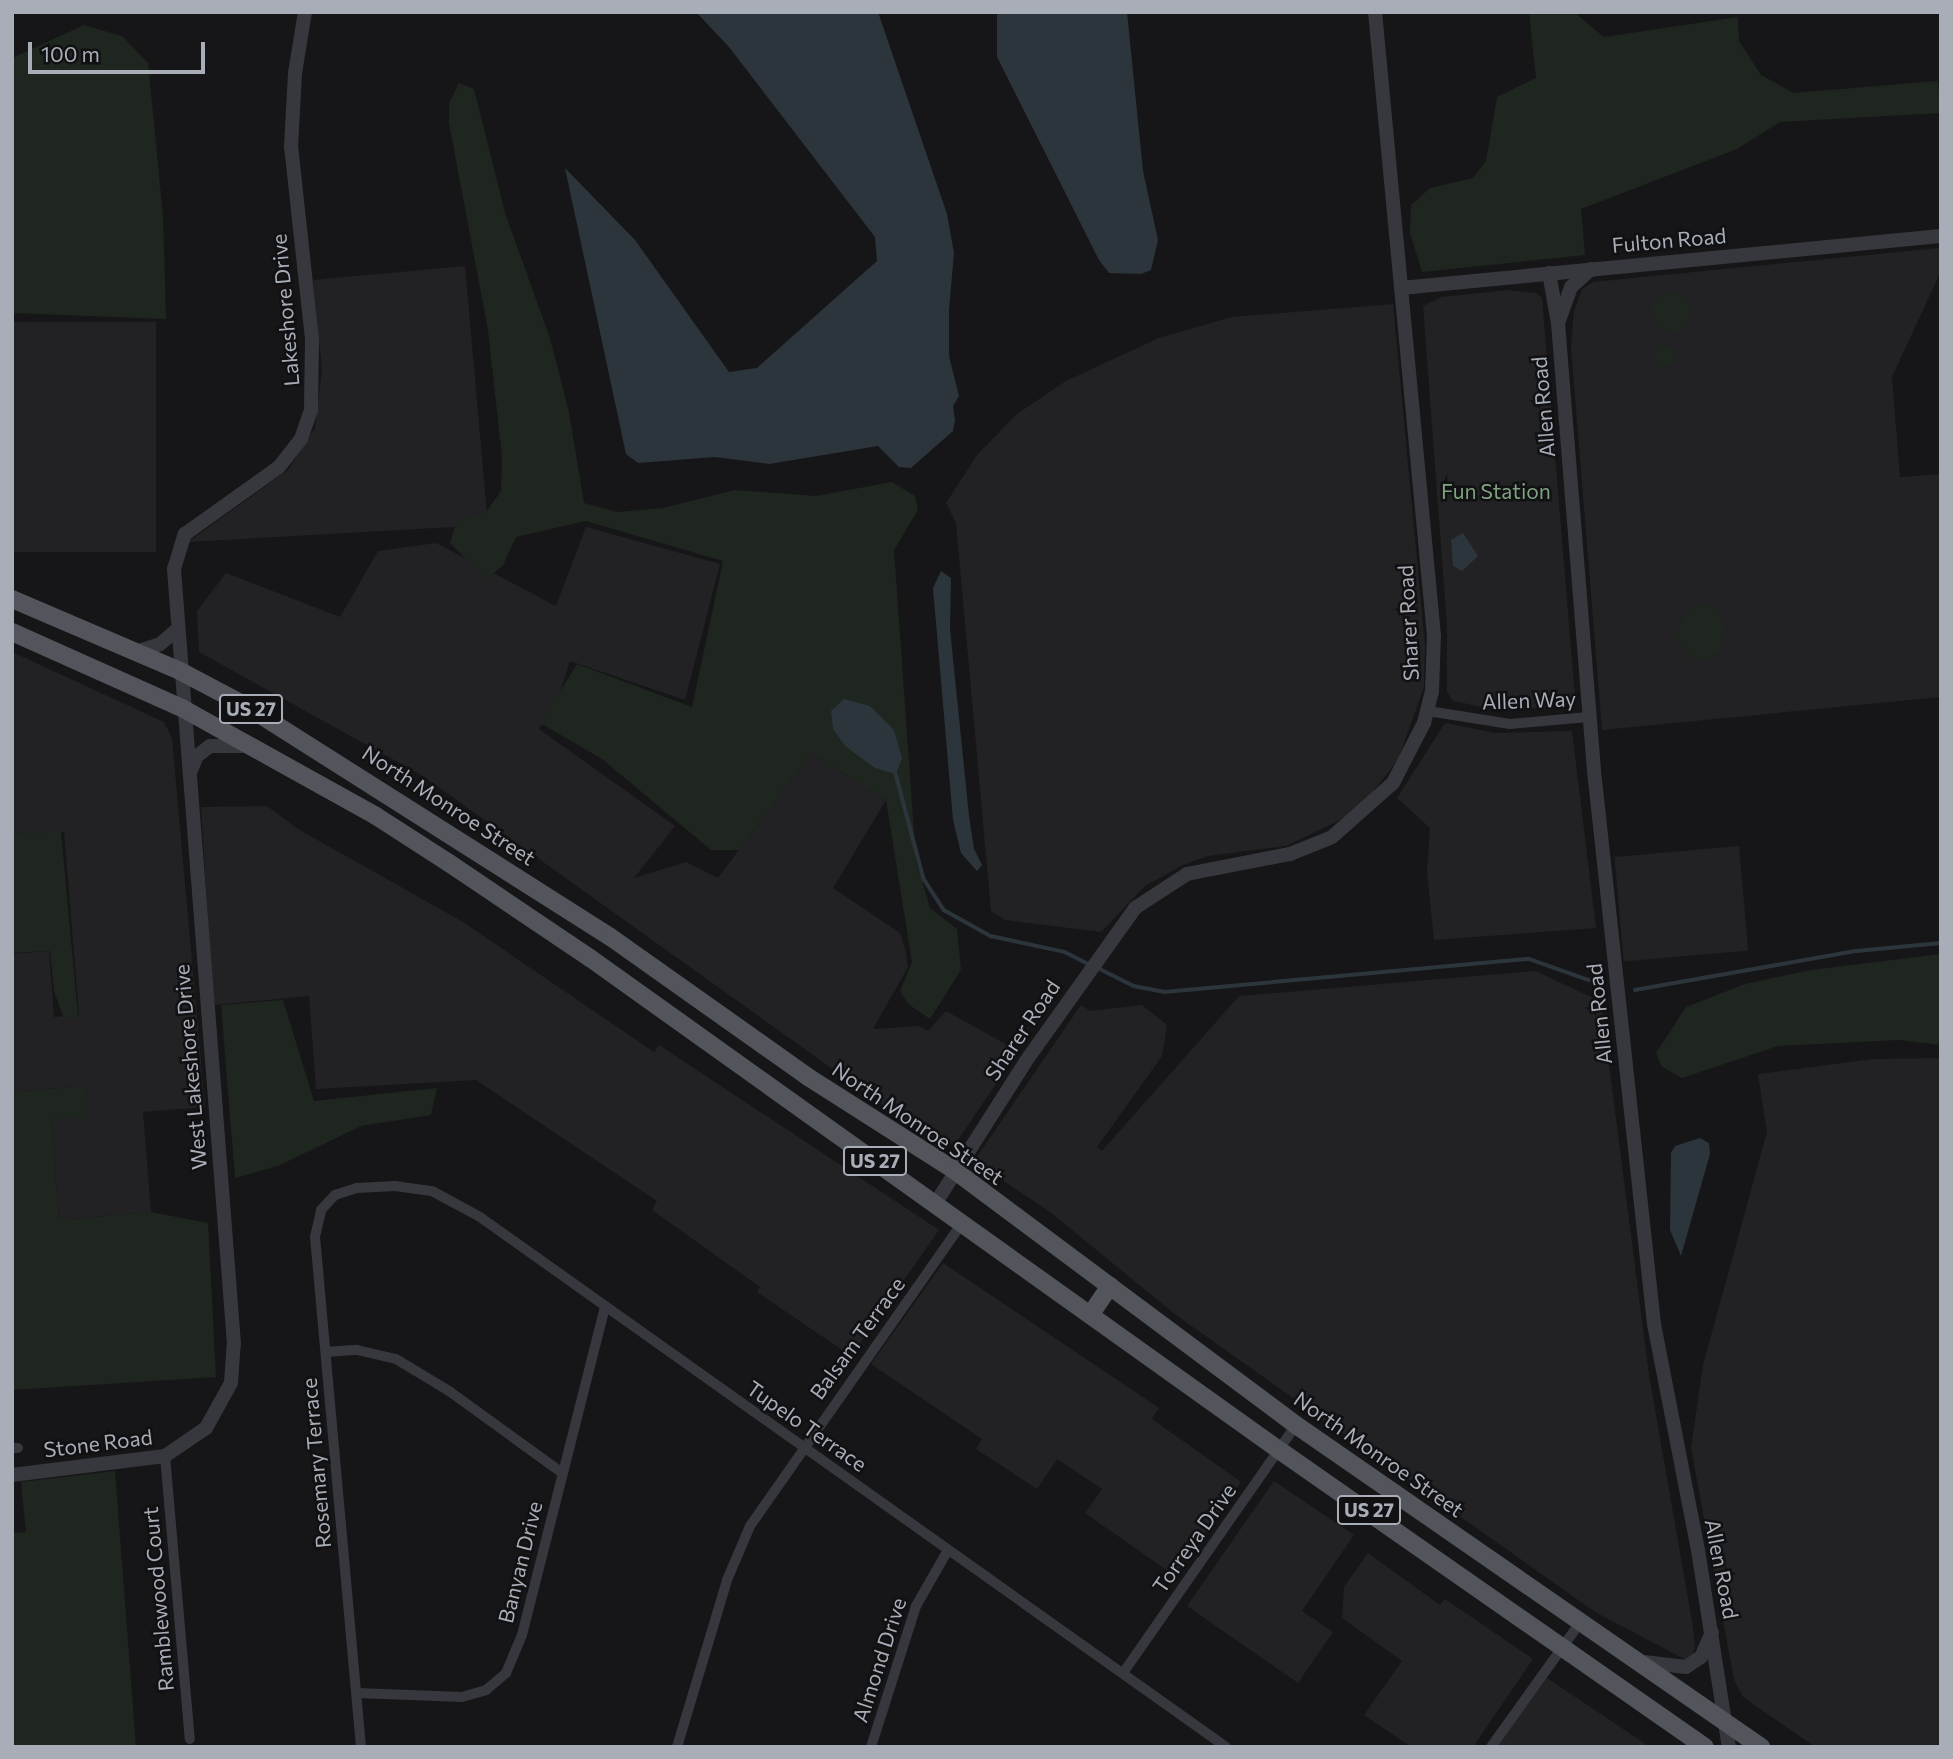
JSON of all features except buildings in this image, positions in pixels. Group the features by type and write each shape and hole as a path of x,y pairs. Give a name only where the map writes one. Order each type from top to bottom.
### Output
{"main road":[{"name":"North Monroe Street","path":"12,599 180,671 394,796 589,922 755,1040 954,1170 1296,1425 1761,1747"},
{"name":"US 27","path":"12,632 182,708 376,816 573,946 1279,1450 1705,1747"},
{"path":"376,816 394,796"},
{"path":"573,946 589,922"},
{"path":"590,958 609,936"},
{"path":"734,1060 755,1040"},
{"path":"762,1081 781,1057"},
{"path":"1091,1314 1110,1286"},
{"path":"1425,1550 1441,1526"}],"street":[{"name":"Lakeshore Drive","path":"180,671 174,569 179,543 195,524 279,467 301,439 311,410 312,339 290,147 295,73 305,12"},
{"name":"Sharer Road","path":"935,1204 954,1170 1109,939 1150,895 1187,874 1290,854 1352,823 1392,783 1417,742 1428,711 1434,636 1375,12"},
{"name":"Fulton Road","path":"1401,288 1941,236"},
{"path":"1558,323 1572,287 1591,269"},
{"name":"Allen Road","path":"1549,273 1558,323 1590,717 1654,1324 1713,1631 1730,1747"},
{"path":"136,652 160,644 178,629"},
{"name":"West Lakeshore Drive","path":"180,671 234,1344 225,1400 206,1428 187,1444"},
{"name":"Allen Way","path":"1428,711 1510,724 1590,717"},
{"path":"188,777 197,756 210,746 229,743 257,749"},
{"name":"Tupelo Terrace","path":"348,1190 419,1188 454,1201 1226,1747"},
{"name":"Rosemary Terrace","path":"348,1190 335,1195 321,1210 315,1237 361,1747"},
{"name":"Balsam Terrace","path":"677,1747 738,1550 765,1499 962,1223"},
{"name":"Banyan Drive","path":"357,1693 462,1697 486,1690 506,1673 522,1635 561,1472 605,1307"},
{"path":"326,1352 357,1350 396,1359 449,1391 561,1472"},
{"name":"Torreya Drive","path":"1123,1673 1296,1425"},
{"name":"Stone Road","path":"12,1475 165,1456 187,1444"},
{"name":"Ramblewood Court","path":"165,1456 190,1739"},
{"name":"Almond Drive","path":"871,1747 916,1606 948,1550"},
{"path":"1491,1747 1579,1623"},
{"path":"1632,1658 1665,1668 1686,1667 1701,1657 1713,1631"}],"shaded area":[{"path":"696,12 878,12 947,214 954,253 949,310 949,356 959,396 953,406 953,431 911,468 899,467 878,446 769,464 715,457 638,463 626,454 565,168 635,240 729,372 757,368 877,261 875,237 729,47"},
{"path":"997,12 1127,12 1143,171 1158,240 1151,270 1141,274 1109,273 1099,260 997,57"},
{"path":"1529,12 1574,12 1604,37 1738,17 1739,41 1761,75 1794,93 1938,81 1941,113 1780,122 1737,149 1581,209 1585,255 1422,272 1410,233 1411,205 1430,188 1473,178 1486,161 1497,97 1536,78"},
{"path":"84,25 122,36 148,63 163,216 166,319 12,313 12,58"},
{"path":"459,83 474,89 505,213 550,338 569,412 584,503 617,512 663,508 735,490 816,496 892,482 915,496 918,510 894,550 916,861 930,908 957,929 961,970 930,1019 908,1004 900,991 912,962 886,800 811,753 739,850 711,850 602,759 540,723 577,664 692,707 723,561 586,521 516,537 503,565 487,580 450,543 456,523 486,512 501,491 502,457 488,330 449,123 449,103"},
{"path":"1939,248 1941,271 1892,377 1900,477 1941,474 1941,697 1602,730 1571,347 1574,311 1582,289 1593,282"},
{"path":"465,266 488,525 188,542 288,470 315,428 322,370 313,280"},
{"name":"Fun Station","path":"1508,290 1536,293 1542,298 1575,697 1566,706 1503,711 1453,701 1447,692 1447,626 1423,306 1441,297"},
{"path":"1671,292 1684,295 1693,311 1680,331 1670,334 1658,325 1651,308 1653,300"},
{"path":"1393,304 1425,645 1424,687 1398,760 1366,800 1340,820 1286,846 1208,856 1183,865 1145,886 1101,932 1005,920 991,911 956,523 946,503 977,455 1017,414 1066,381 1159,338 1232,317"},
{"path":"12,322 156,322 156,552 12,552"},
{"path":"1665,346 1672,349 1675,356 1672,363 1665,366 1658,363 1655,356 1658,349"},
{"path":"586,527 720,564 685,700 570,661 557,701 539,729 675,826 634,878 686,862 718,878 811,753 886,800 833,888 900,933 905,948 908,967 873,1029 919,1026 928,1031 946,1011 1018,1051 958,1140 943,1148 423,776 199,652 197,611 226,573 340,617 378,551 436,543 556,606"},
{"path":"1463,533 1478,556 1462,571 1453,566 1451,540"},
{"path":"941,571 951,578 950,629 969,816 974,849 982,865 977,871 961,853 953,820 933,588"},
{"path":"1702,603 1714,607 1725,627 1720,652 1695,662 1677,643 1676,633 1685,613"},
{"path":"12,652 164,722 172,738 205,1107 143,1112 151,1212 59,1220 51,1119 85,1086 12,1092 12,954 49,951 54,1017 79,1015 64,832 12,834"},
{"path":"844,699 870,706 894,730 902,758 896,774 875,768 845,746 833,729 831,711"},
{"path":"1445,723 1495,733 1572,731 1596,928 1434,940 1427,872 1430,828 1397,798"},
{"path":"267,806 298,829 463,922 654,1052 659,1045 939,1230 851,1356 757,1292 760,1287 652,1210 657,1201 476,1080 316,1089 309,996 213,1005 201,807"},
{"path":"61,831 78,1016 64,1019 54,991 50,951 12,953 12,834"},
{"path":"1739,846 1748,951 1624,961 1614,857"},
{"path":"1941,954 1941,1045 1899,1040 1778,1046 1682,1078 1662,1067 1656,1053 1686,1007 1745,984 1811,970"},
{"path":"1536,971 1601,1002 1649,1375 1693,1627 1695,1647 1690,1662 1595,1612 1176,1315 1050,1212 974,1161 1081,1005 1090,1011 1142,1005 1167,1025 1162,1056 1097,1147 1102,1151 1239,996"},
{"path":"283,1000 314,1101 437,1088 431,1115 361,1126 278,1166 235,1178 221,1005"},
{"path":"1941,1058 1941,1747 1815,1747 1743,1697 1734,1680 1691,1448 1703,1365 1767,1132 1758,1074 1873,1059"},
{"path":"85,1086 88,1117 51,1120 59,1220 151,1212 208,1223 216,1377 12,1390 12,1092"},
{"path":"1700,1138 1709,1143 1710,1154 1681,1256 1670,1230 1671,1153 1675,1146"},
{"path":"943,1263 1159,1408 1152,1419 1241,1482 1175,1576 1085,1513 1102,1489 1057,1459 1037,1489 976,1449 982,1439 871,1364"},
{"path":"115,1471 136,1747 12,1747 12,1533 26,1532 21,1482"},
{"path":"1274,1481 1354,1535 1302,1611 1333,1632 1298,1683 1187,1606"},
{"path":"1368,1553 1440,1605 1445,1599 1533,1659 1473,1747 1411,1747 1364,1715 1402,1661 1342,1618 1344,1587"},
{"path":"1541,1674 1650,1747 1491,1747"}],"waterway":[{"path":"896,774 924,879 944,910 991,936 1065,952 1089,964"},
{"path":"1635,990 1857,951 1941,943"},
{"path":"1096,967 1134,986 1164,992 1529,959 1589,980"}]}
